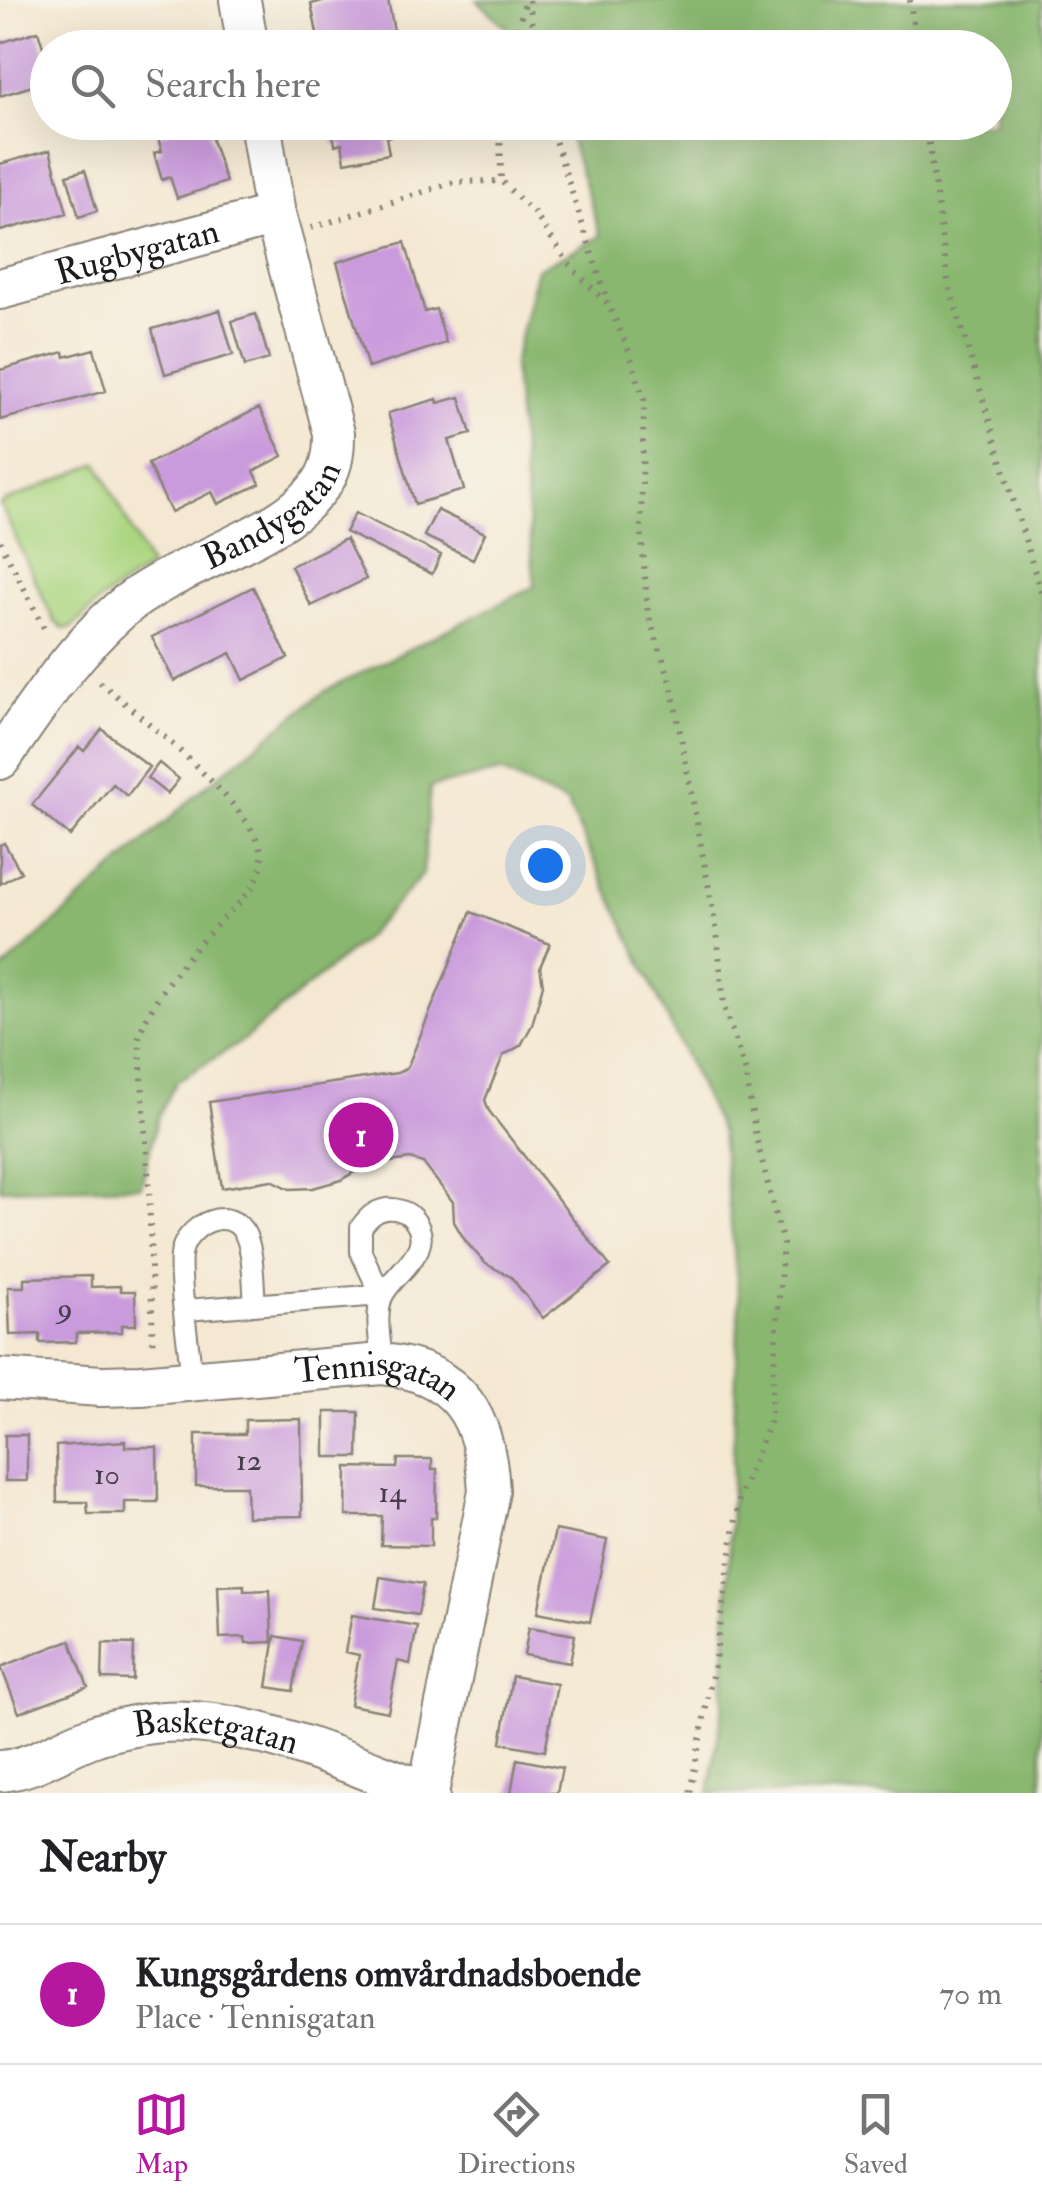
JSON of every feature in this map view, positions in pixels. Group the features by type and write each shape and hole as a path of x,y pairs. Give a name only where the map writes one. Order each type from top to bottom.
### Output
{"street":[{"path":"240,0 245,30"},
{"name":"Bandygatan","path":"0,759 72,656 121,608 156,582 278,521 308,499 334,456 334,434 278,226 263,140"},
{"name":"Rugbygatan","path":"0,290 278,226"},
{"name":"Tennisgatan","path":"0,1378 101,1386 382,1364 406,1366 434,1375 461,1398 480,1432 488,1460 490,1491 428,1793"},
{"name":"Basketgatan","path":"0,1771 45,1759 95,1735 143,1724 187,1721 240,1726 428,1793"}],"lane":[{"path":"173,1382 186,1310 180,1255 196,1226 226,1220 246,1236 254,1305"},
{"path":"186,1310 382,1296 378,1313 382,1364"}],"path":[{"path":"518,30 528,0"},
{"path":"528,0 532,30"},
{"path":"910,0 914,30"},
{"path":"500,140 501,182"},
{"path":"555,140 644,400 641,526 648,614 671,682 717,932 724,1008 746,1070 756,1137 783,1244 770,1420 739,1499 690,1793"},
{"path":"928,140 948,282 1042,596"},
{"path":"278,226 455,182 501,182 534,212 572,268 608,304"},
{"path":"0,541 50,638 222,790 260,844 262,860 257,879 159,998 139,1036 149,1185 173,1382"},
{"path":"1042,1670 1042,1684"}],"green space":[{"path":"477,0 1042,0 1042,1793 709,1793 723,1706 739,1300 721,1133 567,803 501,772 430,787 423,874 360,943 241,1042 177,1081 158,1117 141,1186 0,1189 0,972 207,785 325,691 535,586 513,365 537,269 601,236 570,140 1012,140 1012,30 509,30"},
{"path":"98,463 150,567 101,600 71,628 64,629 54,621 0,504"}],"building":[{"path":"328,0 388,0 394,30 316,30 311,4"},
{"path":"30,34 30,87 0,96 0,43"},
{"path":"159,140 212,140 226,182 177,198 170,177 162,180 154,153 162,151"},
{"path":"334,140 387,140 389,154 345,162 342,143 335,145"},
{"path":"50,150 67,213 0,231 0,164"},
{"path":"85,170 97,211 79,217 67,175"},
{"path":"405,242 425,312 436,309 446,343 368,368 337,262"},
{"path":"220,310 233,355 165,374 152,329"},
{"path":"256,314 269,359 245,366 232,321"},
{"path":"94,349 106,391 0,420 0,370 64,352 65,357"},
{"path":"460,397 471,434 449,440 464,490 415,504 388,413 437,399 438,403"},
{"path":"259,408 283,456 254,471 260,484 218,504 212,492 171,512 148,464"},
{"path":"437,510 485,533 473,559 424,536"},
{"path":"355,513 441,555 432,574 345,532"},
{"path":"346,539 366,579 311,606 291,566"},
{"path":"253,587 288,658 244,680 231,653 174,681 152,637"},
{"path":"102,729 149,767 127,796 113,784 70,836 32,805 79,747 84,751"},
{"path":"159,763 179,779 167,794 147,778"},
{"path":"4,843 21,872 0,884 0,845"},
{"path":"471,912 550,944 540,967 543,985 532,1025 521,1045 503,1056 485,1100 489,1111 610,1266 543,1318 511,1277 486,1264 466,1242 454,1222 453,1202 423,1163 410,1159 364,1166 341,1180 313,1188 290,1189 272,1180 222,1188 209,1102 397,1073 407,1068"},
{"path":"91,1276 91,1287 120,1286 121,1291 135,1291 136,1325 122,1325 122,1332 76,1333 76,1342 40,1343 40,1334 10,1335 8,1287 24,1287 24,1278"},
{"path":"325,1412 359,1412 358,1457 325,1457"},
{"path":"301,1419 302,1516 247,1517 246,1486 196,1486 196,1434 245,1434 245,1420"},
{"path":"5,1435 27,1435 27,1481 5,1481"},
{"path":"125,1441 125,1447 157,1447 158,1502 125,1502 125,1514 88,1514 87,1502 57,1502 56,1446"},
{"path":"398,1459 432,1459 432,1469 437,1469 431,1546 381,1545 382,1516 346,1516 347,1467 397,1468"},
{"path":"555,1530 607,1540 590,1622 538,1612"},
{"path":"380,1577 423,1584 418,1615 375,1608"},
{"path":"244,1585 244,1591 270,1590 272,1642 220,1638 218,1586"},
{"path":"352,1615 417,1626 410,1664 398,1661 388,1712 350,1705 359,1655 345,1652"},
{"path":"529,1627 575,1635 570,1663 524,1655"},
{"path":"275,1636 302,1641 293,1691 267,1687"},
{"path":"70,1640 88,1687 19,1713 1,1667"},
{"path":"103,1643 134,1644 133,1680 102,1679"},
{"path":"512,1676 557,1684 545,1751 501,1743"},
{"path":"517,1759 562,1768 557,1793 511,1793"}],"place":[{"name":"Kungsgårdens omvårdnadsboende","path":"361,1135"}]}
